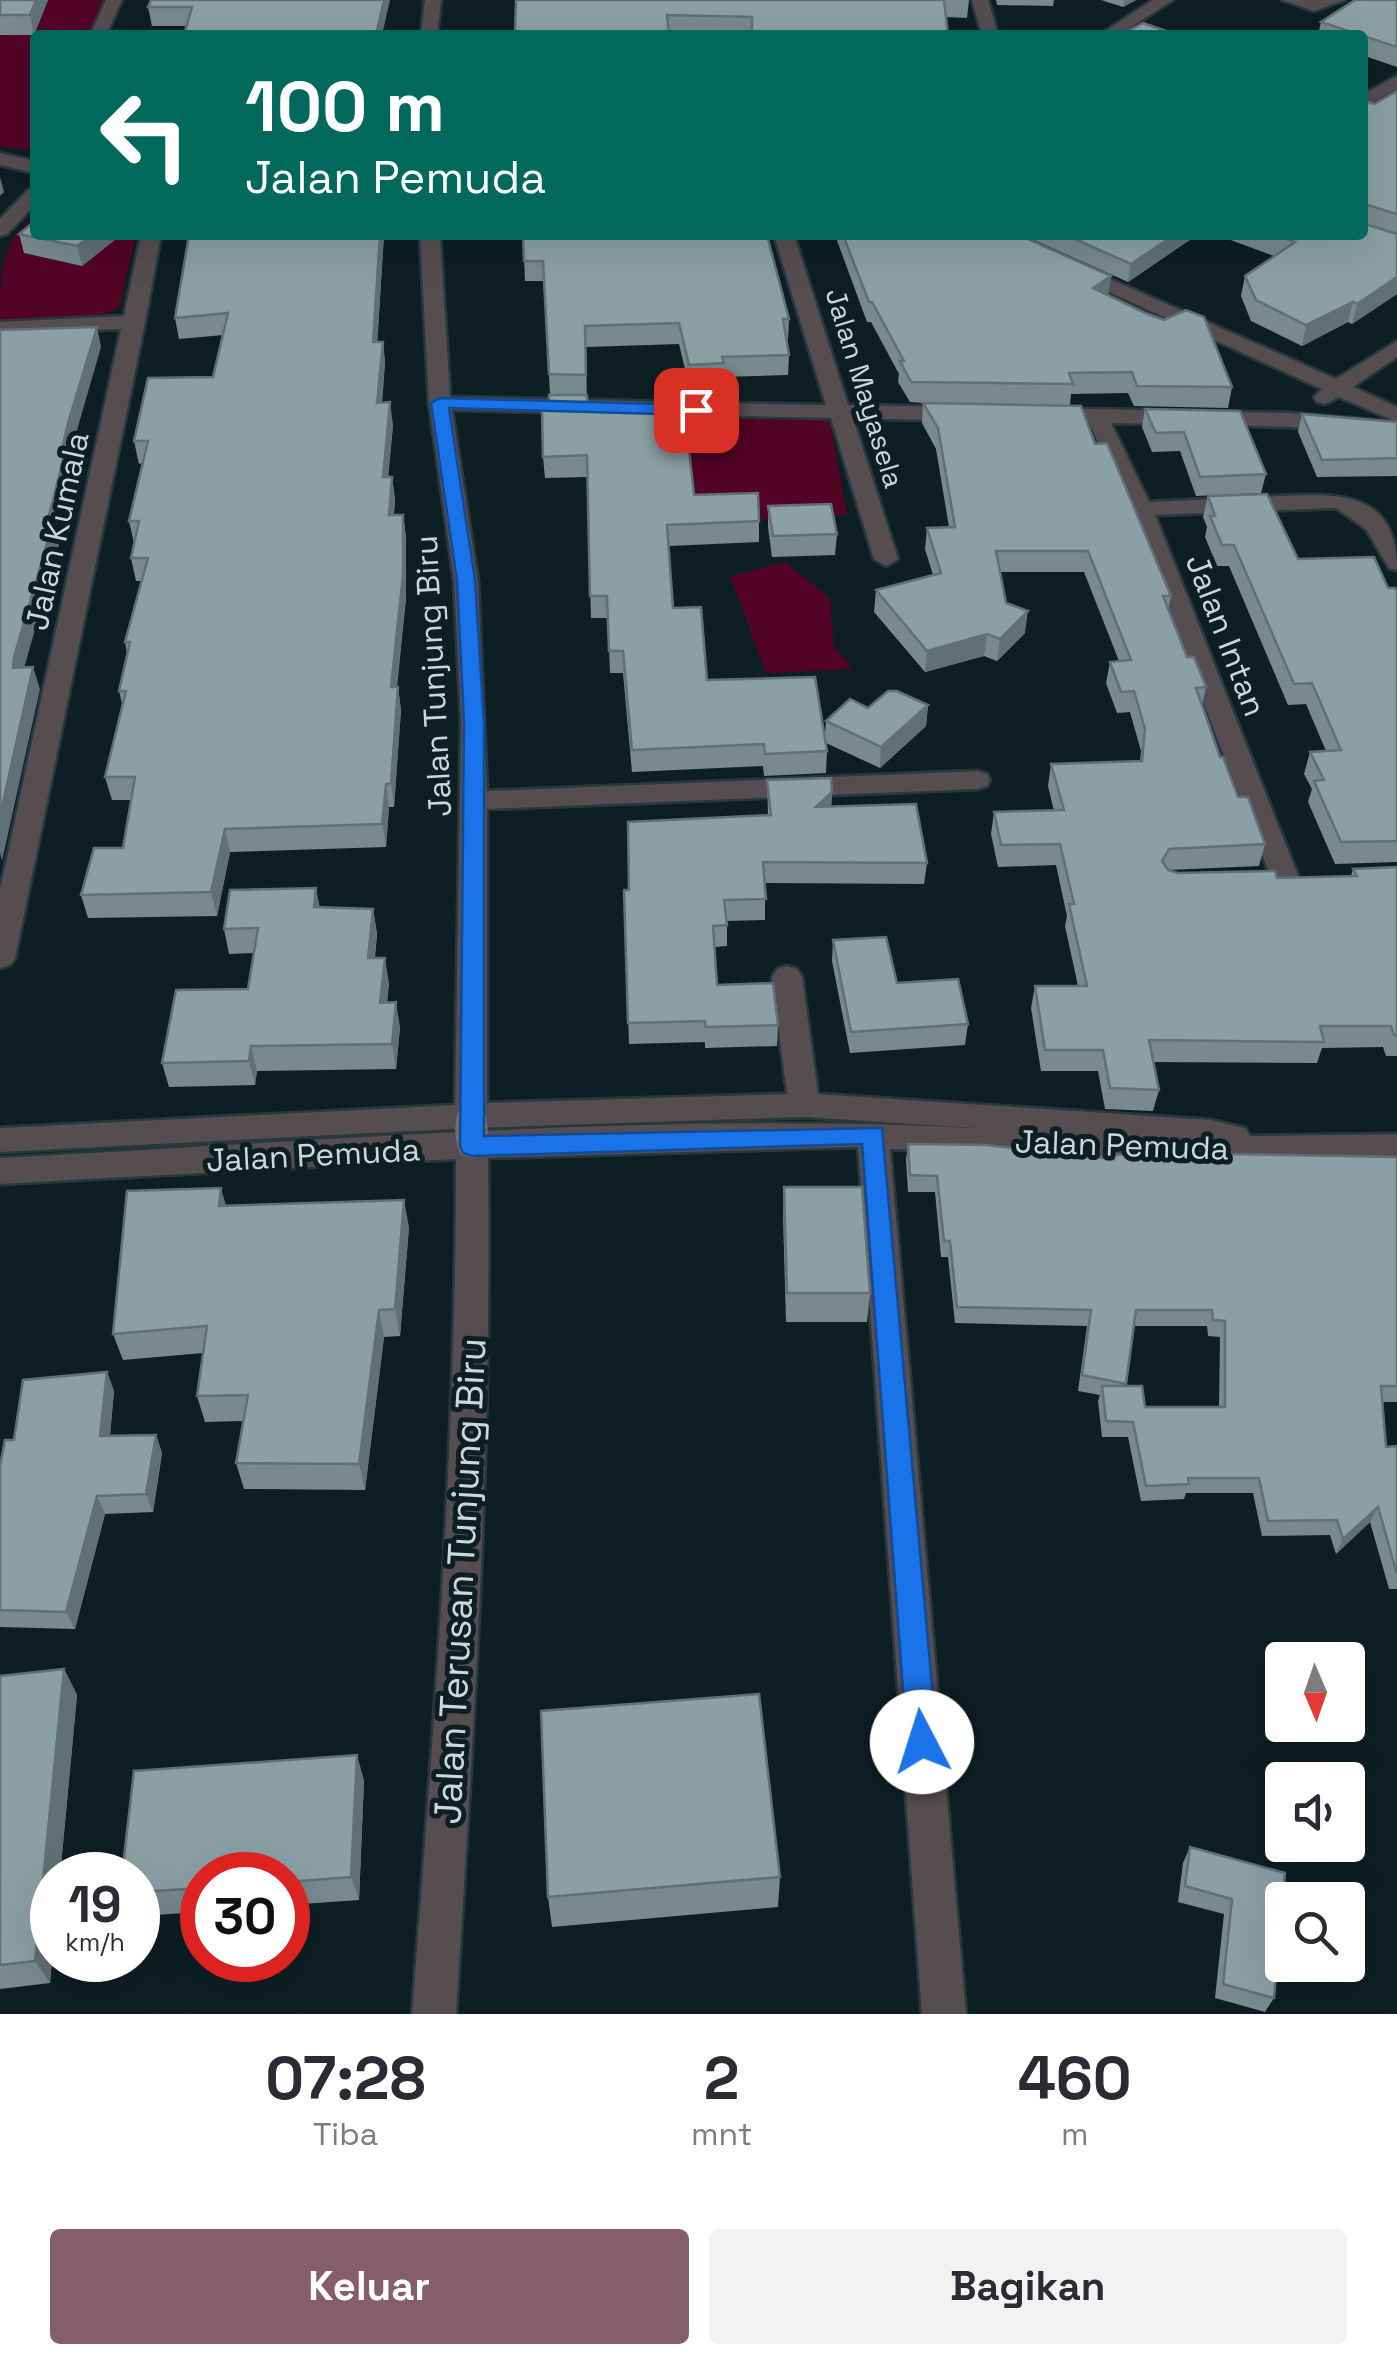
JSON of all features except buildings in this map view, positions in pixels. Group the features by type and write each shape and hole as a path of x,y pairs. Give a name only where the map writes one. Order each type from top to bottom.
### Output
{"street":[{"path":"100,30 114,0"},
{"path":"430,30 433,0"},
{"path":"980,0 989,30"},
{"path":"1115,30 1165,0"},
{"path":"1290,0 1314,6 1337,0"},
{"path":"1368,99 1397,81"},
{"path":"0,159 30,166"},
{"path":"0,230 30,199"},
{"name":"Jalan Kumala","path":"0,958 150,240"},
{"name":"Jalan Tunjung Biru","path":"430,240 440,403 466,580 474,723 471,1131"},
{"name":"Jalan Mayasela","path":"786,240 886,559"},
{"path":"1055,261 1397,415"},
{"path":"0,328 135,322"},
{"path":"1289,420 1397,347"},
{"path":"440,403 986,414"},
{"path":"1025,415 1289,420 1397,430"},
{"name":"Jalan Intan","path":"1098,419 1142,509 1295,878 1248,879"},
{"path":"1142,509 1339,501 1369,515 1397,562"},
{"path":"474,801 977,780"},
{"path":"787,977 804,1105"},
{"name":"Jalan Pemuda","path":"0,1172 804,1105 1212,1132 1270,1146"},
{"name":"Jalan Pemuda","path":"0,1140 471,1131 873,1134 1217,1153 1270,1146"},
{"name":"Jalan Terusan Tunjung Biru","path":"434,2014 461,1635 473,1324 471,1131"},
{"path":"873,1134 944,2014"},
{"path":"1270,1146 1397,1146"}],"shaded area":[{"path":"0,0 107,0 94,30 30,30 30,150 0,147"},
{"path":"30,220 30,240 135,240 120,306 79,319 0,320 4,261"},
{"path":"672,411 828,413 847,515 703,523"},
{"path":"786,562 830,599 834,647 853,669 766,673 730,576"}],"route":[{"path":"696,410 440,403 466,580 474,723 472,1146 873,1134 922,1742"}]}
